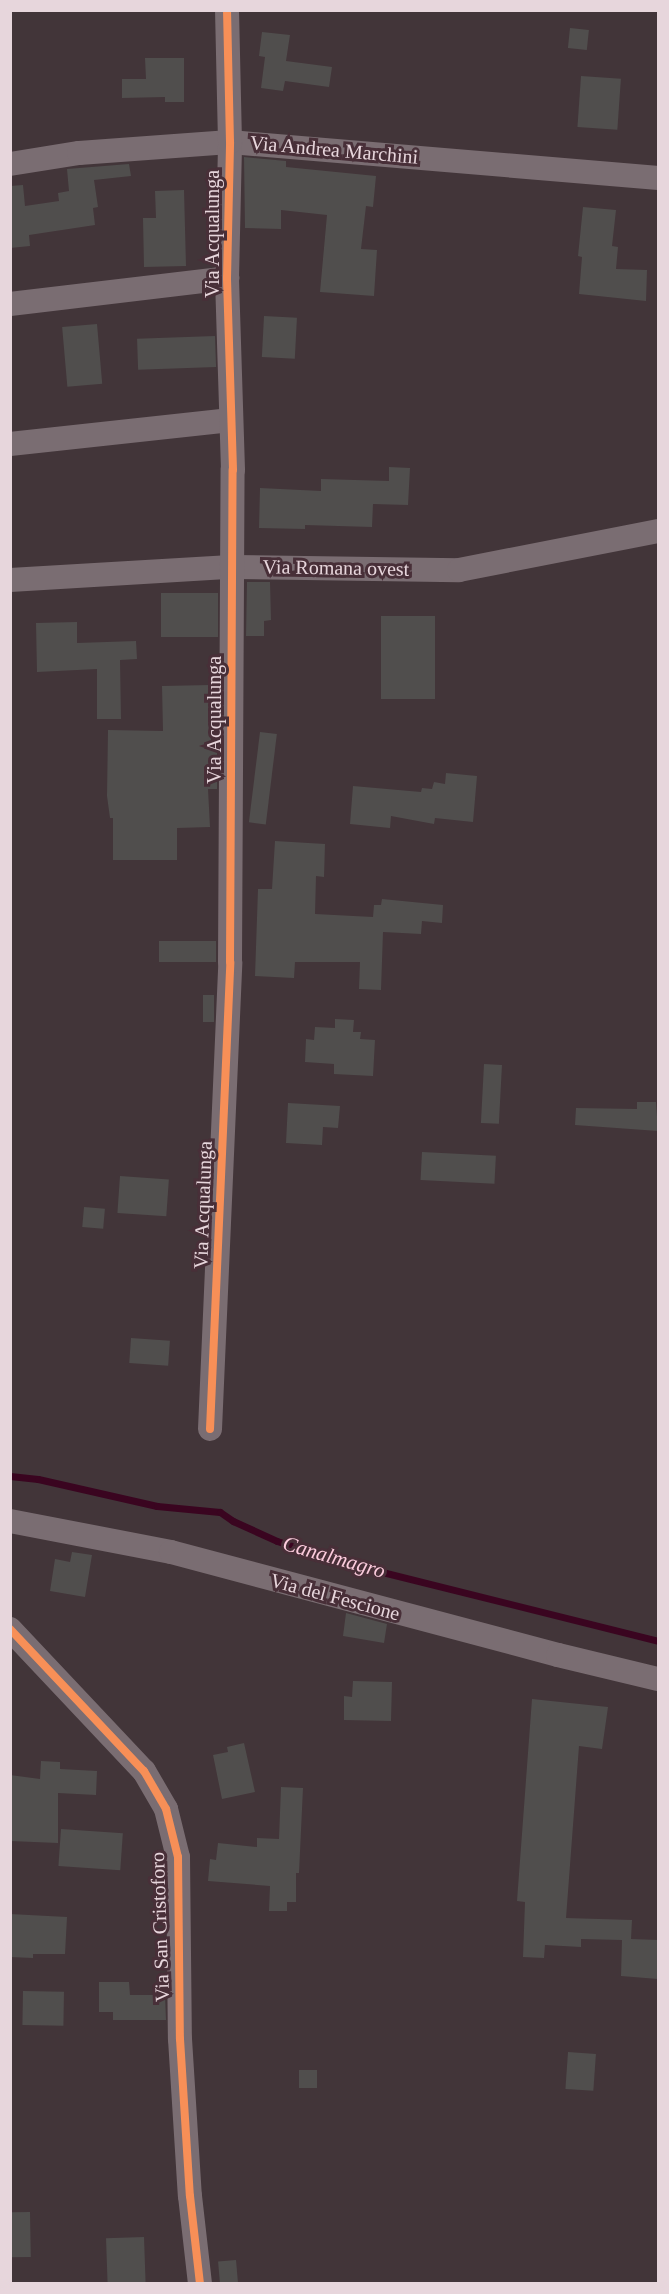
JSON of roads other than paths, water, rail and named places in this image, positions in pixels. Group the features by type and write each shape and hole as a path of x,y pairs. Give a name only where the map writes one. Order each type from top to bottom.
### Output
{"street":[{"name":"Via Acqualunga","path":"210,1429 230,962 233,470 227,278 230,142 227,10"},
{"name":"Via Andrea Marchini","path":"10,164 79,153 230,142 658,178"},
{"path":"10,304 227,278"},
{"path":"10,444 231,420"},
{"name":"Via Romana ovest","path":"10,580 231,567 459,570 658,531"},
{"name":"Via del Fescione","path":"10,1521 171,1552 558,1656 658,1679"},
{"name":"Via San Cristoforo","path":"10,1629 144,1771 166,1809 178,1857 180,2039 190,2196 200,2283"}],"waterway":[{"name":"Canalmagro","path":"10,1476 38,1479 157,1506 220,1512 233,1521 277,1541 334,1560 658,1641"}]}
